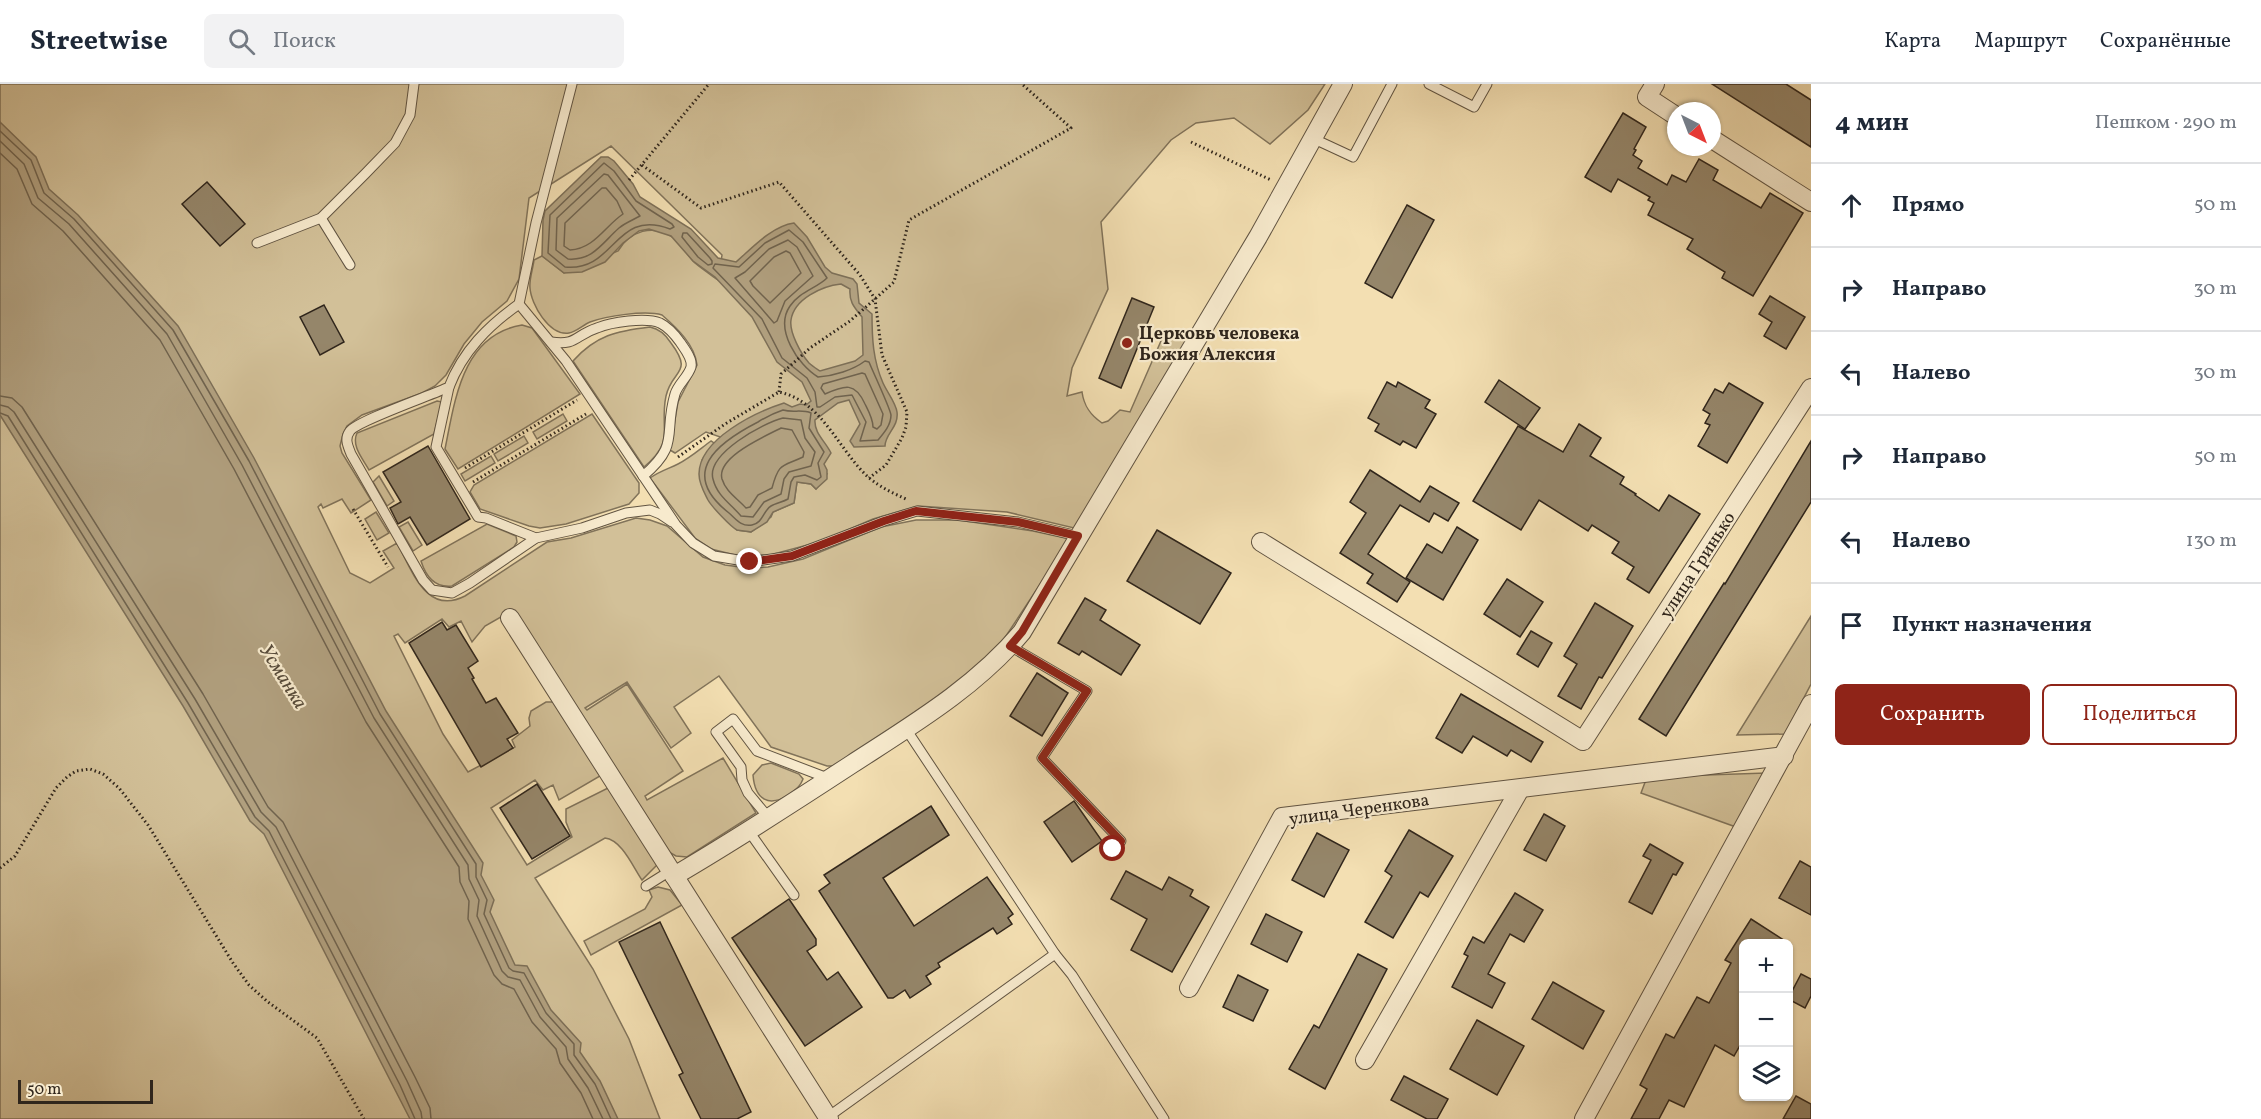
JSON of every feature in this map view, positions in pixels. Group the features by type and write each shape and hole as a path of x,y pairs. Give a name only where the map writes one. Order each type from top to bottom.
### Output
{"street":[{"path":"672,873 768,818 906,729 980,674 1022,632 1286,188 1342,84"},
{"path":"1655,84 1647,97 1667,110"},
{"path":"1721,145 1811,202"},
{"name":"улица Гринько","path":"1261,542 1583,741 1811,388"},
{"path":"510,618 828,1118"},
{"path":"1584,1119 1811,705"},
{"name":"улица Черенкова","path":"1189,988 1282,818 1784,756"},
{"path":"1365,1060 1520,789"}],"lane":[{"path":"257,243 321,218 396,142 410,116 414,84"},
{"path":"536,538 478,517 436,447 449,387 457,367 483,334 519,304 536,223 572,84"},
{"path":"1312,138 1353,157 1392,84"},
{"path":"1429,84 1474,107 1487,84"},
{"path":"321,218 350,265"},
{"path":"519,304 550,342 597,408 676,525 693,543 714,556 730,560 766,561 809,551 884,521 916,511 1018,522 1078,536"},
{"path":"550,342 566,344 595,328 625,322 654,321 663,324 671,331 691,360 691,367 676,390 668,447 657,465 643,476"},
{"path":"449,387 361,423 351,430 346,440 351,454 428,587 440,592 452,593 479,578 536,538 582,528 626,513 643,510 660,514 676,525"},
{"path":"1010,646 1087,691 1042,758 1121,841 1113,849"},
{"path":"768,818 744,787 741,767 716,732 734,719 757,751 830,779"},
{"path":"906,729 1055,954 1072,975 1164,1119"},
{"path":"748,830 794,895"},
{"path":"646,886 672,873"},
{"path":"828,1118 1055,954"}],"path":[{"path":"629,180 709,84"},
{"path":"779,392 781,374 810,348 850,321 894,282 909,220 1071,128 1022,84"},
{"path":"1191,142 1286,188"},
{"path":"642,165 700,208 779,182 860,275 875,299 882,355 907,412 906,427 902,438 886,465 870,478"},
{"path":"779,392 803,401 822,420 870,478 886,491 909,500 916,511"},
{"path":"657,465 672,460 691,449 725,424 779,392"},
{"path":"453,475 587,394"},
{"path":"461,489 597,408"},
{"path":"354,509 388,567"},
{"path":"0,868 15,856 56,788 67,777 76,771 90,769 102,774 119,788 148,825 249,985 317,1038 364,1119"}],"shaded area":[{"path":"0,84 1325,84 1308,110 1270,144 1234,118 1196,123 1171,140 1101,222 1108,289 1072,368 1067,396 1082,392 1088,410 1102,423 1108,421 1120,410 1130,412 1164,334 1192,339 1074,528 1007,512 918,506 873,519 822,541 770,555 735,555 711,549 695,538 650,478 682,462 711,441 714,443 702,460 727,519 737,530 751,532 771,517 773,512 794,503 797,482 811,484 816,489 827,474 706,432 675,453 670,450 678,402 697,365 689,344 662,315 626,314 590,322 569,333 562,333 542,318 530,288 534,260 542,256 564,273 618,251 629,238 643,231 658,231 674,238 695,263 718,280 722,255 611,146 529,198 519,279 507,301 482,322 464,344 446,375 435,386 422,393 362,415 347,426 340,446 342,453 371,500 351,513 342,499 323,508 321,504 318,507 350,573 370,583 394,568 383,551 397,543 422,587 430,595 440,600 451,601 465,596 547,542 571,538 636,518 667,526 703,557 725,565 748,568 768,567 803,559 881,527 916,520 958,520 1070,539 1002,642 968,674 936,698 836,766 827,766 771,747 719,676 674,707 691,733 671,748 627,682 585,708 587,710 627,684 683,771 645,796 647,800 723,758 756,813 687,857 676,856 667,851 506,614 485,626 472,642 461,621 449,627 442,619 405,643 398,634 394,636 443,734 468,772 515,747 512,740 530,726 531,711 546,702 557,702 600,776 559,800 553,785 543,790 535,780 491,808 527,865 572,837 566,822 566,809 610,787 659,863 642,880 622,849 605,838 535,878 593,969 629,1039 660,1119 0,1119"},
{"path":"522,325 532,328 580,394 458,469 445,449 453,410 465,372 474,356 486,342 502,331"},
{"path":"650,327 667,337 678,353 681,366 666,396 663,441 654,458 644,467 573,361 590,345 608,336 627,330"},
{"path":"437,401 442,402 434,434 369,470 357,448 357,433"},
{"path":"563,414 567,421 537,439 533,432"},
{"path":"592,414 639,483 639,493 629,504 566,524 540,528 480,509 470,492 474,485"},
{"path":"524,436 528,443 498,461 494,454"},
{"path":"491,456 495,463 465,481 461,474"},
{"path":"379,476 394,501 387,506 373,482"},
{"path":"376,512 389,533 377,540 365,519"},
{"path":"408,522 422,545 413,551 399,527"},
{"path":"487,524 516,536 517,542 514,547 452,586 441,585 432,580 421,561"},
{"path":"1811,616 1811,684 1785,734 1737,735"},
{"path":"771,763 799,774 803,779 790,794 770,801 760,796 754,784 753,775 762,765"},
{"path":"1766,773 1736,827 1641,793 1647,777"},
{"path":"658,887 670,890 682,905 591,955 584,941 645,909 652,897 649,890"}],"water":[{"name":"Усманка","path":"0,122 36,157 49,189 78,215 178,326 254,458 386,711 483,863 481,875 494,900 490,912 515,965 527,966 551,1010 581,1043 580,1052 600,1081 618,1119 410,1119 264,834 250,821 183,706 0,415"},
{"path":"601,157 608,157 633,184 640,197 691,229 718,258 736,262 770,233 794,223 807,237 825,267 832,273 853,279 857,284 859,303 872,314 877,366 897,412 896,422 885,446 854,447 850,441 860,424 849,400 838,403 815,420 818,433 831,453 824,464 827,479 816,489 811,484 797,482 794,503 773,512 767,522 751,532 734,528 713,507 703,491 699,478 702,461 708,449 745,420 784,403 792,407 800,404 806,405 811,401 802,382 777,362 752,317 715,277 693,261 671,236 649,229 639,231 623,243 605,262 582,272 564,273 542,256 545,211","holes":["841,284 850,289 851,301 862,317 863,355 855,361 820,371 809,363 796,343 791,325 793,313 803,300 818,291"]}],"building":[{"path":"1712,84 1786,84 1811,100 1811,147"},
{"path":"1623,113 1646,127 1634,149 1636,150 1633,155 1642,161 1638,168 1667,185 1672,175 1686,182 1699,159 1718,170 1713,180 1761,208 1770,193 1803,213 1753,296 1722,278 1725,272 1687,249 1693,239 1648,215 1654,203 1648,200 1650,197 1618,179 1611,192 1585,177"},
{"path":"207,182 245,224 220,246 182,204"},
{"path":"1407,205 1434,220 1392,298 1365,283"},
{"path":"1770,296 1805,317 1786,349 1764,336 1772,322 1759,314"},
{"name":"Церковь человека Божия Алексия","path":"1132,298 1154,307 1121,388 1099,378"},
{"path":"324,305 344,342 320,355 300,317"},
{"path":"1499,380 1540,408 1525,429 1485,402"},
{"path":"1387,382 1396,387 1398,382 1430,400 1425,408 1436,414 1416,448 1403,441 1400,445 1375,431 1379,424 1368,418"},
{"path":"1729,383 1763,403 1727,463 1698,446 1710,425 1705,423 1710,414 1703,410 1715,389 1723,393"},
{"path":"1579,424 1601,438 1590,456 1624,477 1620,484 1659,511 1669,495 1700,514 1649,593 1627,579 1634,567 1612,553 1619,542 1592,525 1588,531 1539,500 1521,530 1473,501 1518,426 1563,452"},
{"path":"1811,441 1811,502 1666,736 1639,719 1725,584"},
{"path":"428,446 470,519 427,545 410,517 398,524 390,508 401,502 383,472"},
{"path":"1370,470 1420,502 1430,486 1459,503 1448,521 1434,513 1429,522 1400,505 1368,554 1410,582 1397,602 1367,583 1373,574 1340,553 1366,513 1350,502"},
{"path":"1457,527 1478,540 1443,600 1406,578 1427,544 1442,553"},
{"path":"1157,530 1231,573 1200,624 1127,581"},
{"path":"1507,579 1543,602 1520,637 1484,614"},
{"path":"1085,598 1106,610 1100,620 1140,645 1121,675 1082,651 1079,655 1058,643"},
{"path":"1595,603 1633,626 1581,709 1558,696 1577,664 1564,656"},
{"path":"442,622 447,630 456,625 478,661 468,668 474,678 472,679 486,703 496,698 518,733 507,739 513,748 481,767 409,643"},
{"path":"1531,631 1552,643 1538,667 1517,654"},
{"path":"1037,673 1068,693 1042,736 1010,716"},
{"path":"1461,694 1543,742 1531,762 1511,750 1507,756 1473,736 1462,753 1436,738"},
{"path":"537,784 570,836 532,859 500,808"},
{"path":"1074,801 1102,841 1072,862 1044,822"},
{"path":"931,806 949,835 883,878 914,926 987,877 1013,914 1008,918 1012,924 997,934 993,928 938,963 940,967 926,976 931,984 910,998 905,990 893,998 888,998 819,891 830,883 824,875"},
{"path":"1544,814 1565,826 1546,861 1524,850"},
{"path":"1409,830 1453,856 1428,897 1420,892 1393,938 1365,922 1392,876 1385,871"},
{"path":"1317,833 1349,850 1324,897 1292,880"},
{"path":"1650,844 1683,863 1676,875 1673,874 1652,914 1629,902 1651,860 1643,856"},
{"path":"1800,861 1811,867 1811,915 1779,898"},
{"path":"1126,871 1162,890 1169,877 1193,890 1190,896 1209,907 1172,972 1131,950 1147,919 1111,899"},
{"path":"1515,893 1543,910 1524,942 1510,934 1488,974 1505,983 1492,1008 1452,987 1468,956 1464,954 1473,937 1484,943"},
{"path":"789,899 816,939 816,945 807,951 827,980 838,972 862,1007 805,1046 732,938"},
{"path":"1266,914 1302,932 1287,962 1251,944"},
{"path":"1751,919 1782,939 1739,939 1739,1047 1734,1056 1715,1045 1684,1107 1669,1100 1659,1119 1631,1119 1647,1089 1640,1085 1666,1034 1674,1038 1697,997 1709,1003 1731,963 1725,960"},
{"path":"660,922 751,1112 737,1119 701,1119 679,1075 683,1073 619,942"},
{"path":"1358,954 1387,969 1325,1089 1289,1069 1314,1025 1319,1028"},
{"path":"1801,974 1811,979 1811,996 1805,1008 1793,1002 1793,989"},
{"path":"1238,975 1268,990 1253,1021 1223,1007"},
{"path":"1553,982 1604,1011 1583,1049 1532,1019"},
{"path":"1477,1020 1524,1046 1497,1095 1450,1069"},
{"path":"1404,1076 1448,1099 1437,1119 1427,1119 1391,1100"},
{"path":"1796,1096 1811,1104 1811,1119 1783,1119"}],"place":[{"name":"Церковь человека Божия Алексия","path":"1127,343"}],"route":[{"path":"750,562 766,561 809,551 884,521 916,511 1018,522 1078,536 1022,632 1010,646 1087,691 1042,758 1121,841 1113,849"}]}
